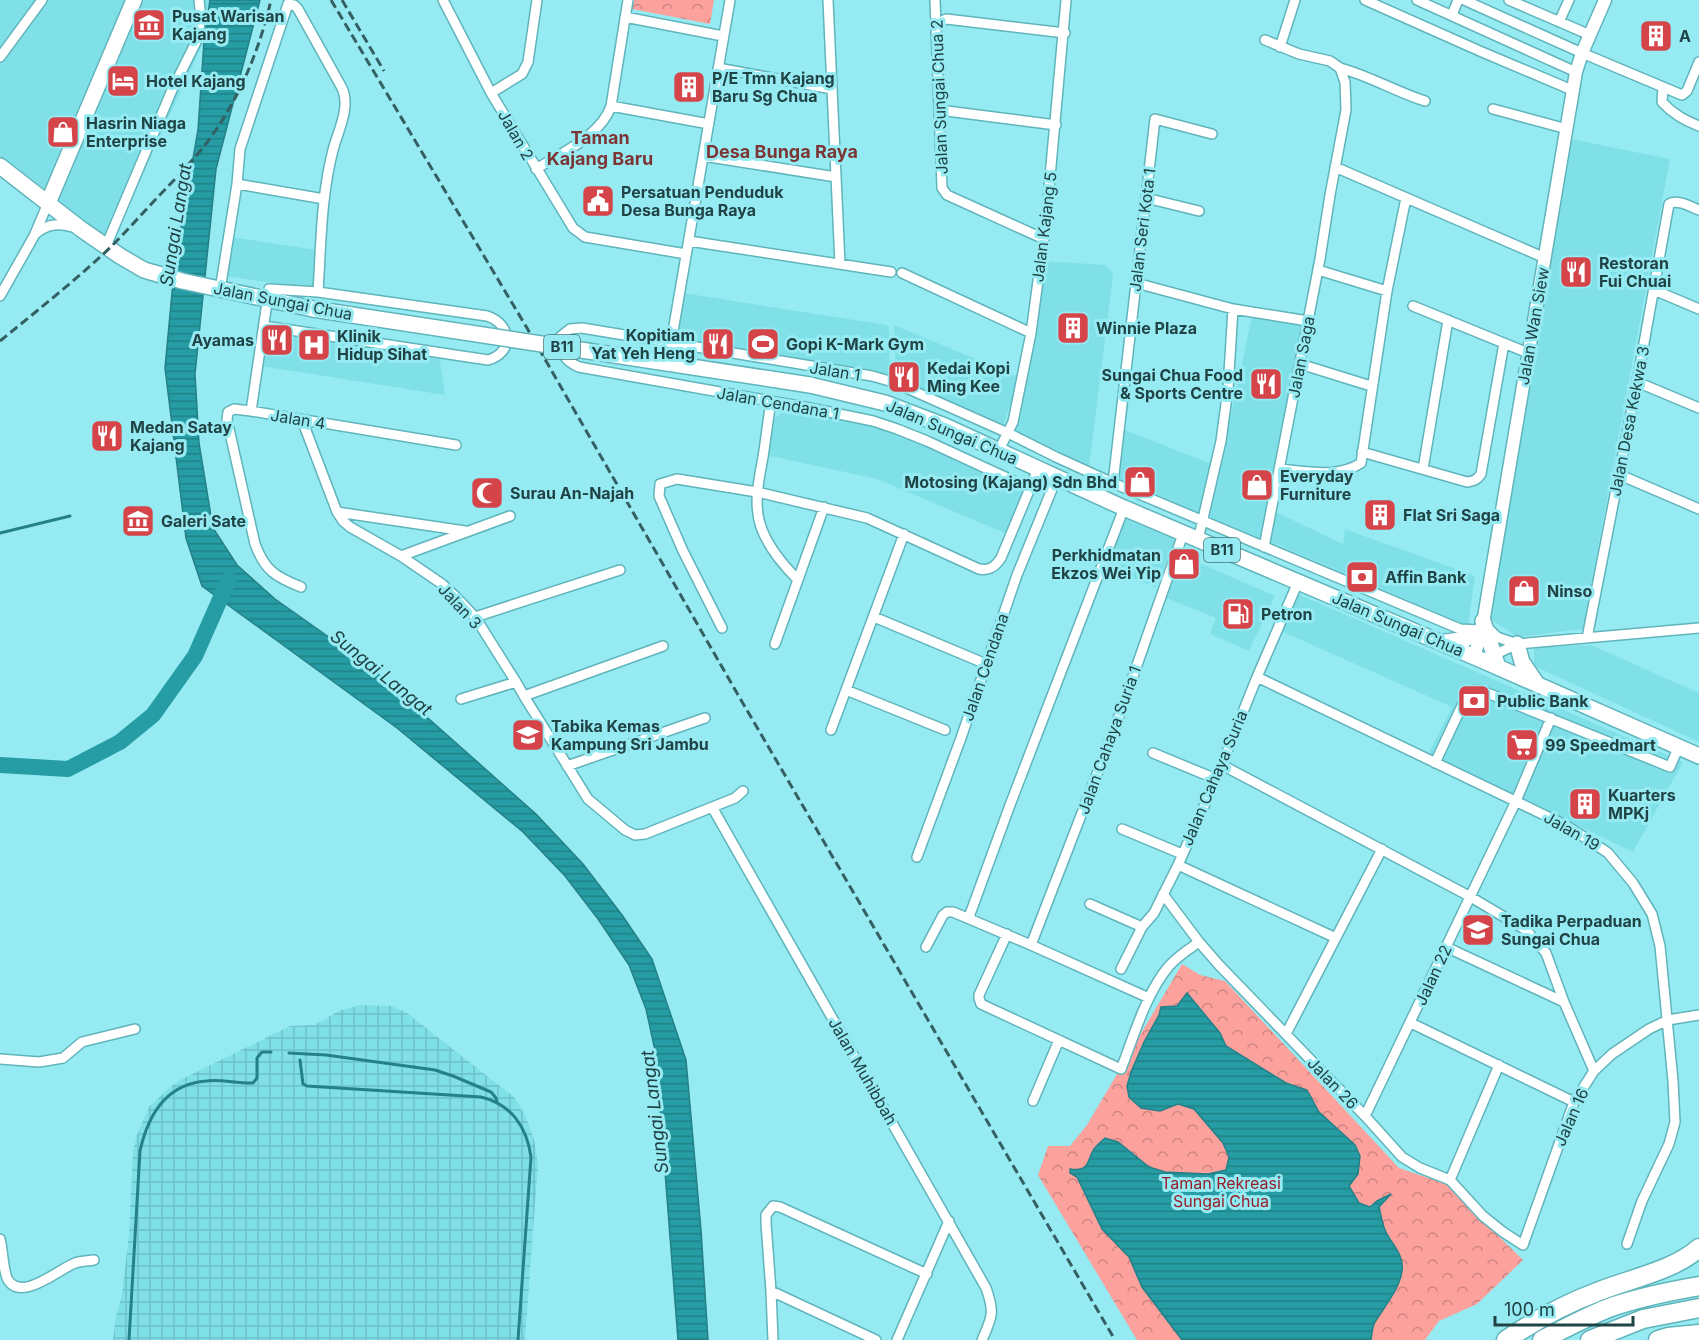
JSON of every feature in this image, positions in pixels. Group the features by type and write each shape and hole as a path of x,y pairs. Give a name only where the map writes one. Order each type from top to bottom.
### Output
{"highway":[{"path":"1506,1340 1555,1311 1593,1293 1664,1268 1689,1256 1699,1248"},
{"path":"1664,1268 1699,1265"},
{"path":"1542,1340 1613,1307 1661,1292 1699,1285 1686,1270 1664,1268"},
{"path":"1590,1340 1643,1320 1699,1308"},
{"path":"1663,1338 1691,1323 1699,1314"},
{"path":"1663,1338 1699,1334"}],"main road":[{"path":"48,203 134,0"},
{"name":"B11","path":"0,166 106,246"},
{"name":"Jalan Sungai Chua","path":"106,246 131,263 155,274 313,309 810,385 885,403 945,426 1183,534 1440,643 1487,660 1699,756"},
{"path":"1440,643 1465,639 1476,634 1482,626"},
{"path":"1482,626 1487,660"},
{"path":"1516,644 1522,662 1537,684"}],"street":[{"path":"0,57 42,0"},
{"path":"106,246 172,90 199,36 199,0"},
{"name":"Jalan 2","path":"443,0 491,93 573,228 585,237 686,254"},
{"path":"491,93 522,74 528,62 537,0"},
{"path":"536,169 591,134 605,121 611,106 628,0"},
{"path":"671,344 730,0"},
{"path":"828,0 840,264"},
{"name":"Jalan Sungai Chua 2","path":"935,0 942,188 947,195 1044,239"},
{"name":"Jalan Kajang 5","path":"999,450 1013,422 1031,333 1056,125 1066,0"},
{"path":"1280,47 1295,0"},
{"path":"1365,0 1572,90"},
{"path":"1417,0 1576,72"},
{"path":"1452,15 1458,0"},
{"path":"1464,0 1682,95 1696,80 1699,62"},
{"path":"1509,0 1590,35"},
{"path":"1559,22 1569,0"},
{"name":"Jalan Wan Siew","path":"1482,626 1572,90 1582,53 1605,0"},
{"path":"215,289 237,184 240,149 288,4 298,9 345,94 346,102 332,154 324,199 318,292"},
{"path":"625,17 723,36"},
{"path":"936,24 946,19 1065,33"},
{"path":"1265,40 1299,54 1330,61 1340,68 1353,71 1425,101"},
{"path":"718,68 832,89"},
{"name":"Jalan Saga","path":"1264,548 1318,270 1346,110 1345,82 1340,68"},
{"path":"1663,87 1662,102 1669,110 1678,117 1699,126"},
{"path":"611,106 709,124"},
{"path":"1493,109 1567,129"},
{"path":"939,116 947,111 1056,125"},
{"name":"Jalan Seri Kota 1","path":"1113,483 1155,119 1212,134"},
{"path":"703,156 836,177"},
{"path":"1335,167 1545,258"},
{"path":"237,184 324,199"},
{"path":"1146,198 1199,211"},
{"path":"1279,469 1318,472 1345,471 1361,463 1371,386 1406,198"},
{"name":"Jalan Desa Kekwa 3","path":"1587,638 1620,475 1669,204 1680,202 1699,210"},
{"path":"0,296 34,236 48,203"},
{"path":"34,236 48,226 67,225 81,229"},
{"path":"689,241 891,272"},
{"path":"1318,270 1388,291"},
{"path":"902,273 1031,333"},
{"path":"1136,283 1233,309 1308,321"},
{"path":"264,326 488,360 501,353 507,339 501,323 487,316 318,292 269,289 267,299"},
{"path":"1654,290 1699,309"},
{"name":"Jalan 4","path":"267,299 251,411 456,446"},
{"path":"1413,306 1528,353"},
{"path":"1198,540 1221,441 1228,389 1233,309"},
{"path":"1423,469 1448,320"},
{"name":"Jalan 1","path":"582,328 872,376 892,382 1008,433 1113,483 1264,548 1460,629 1482,626"},
{"name":"Jalan Cendana 1","path":"582,328 570,329 560,337 560,348 565,358 579,367 771,401 856,418 897,429 1029,489"},
{"path":"1362,452 1467,482 1478,478 1481,474 1504,343"},
{"path":"1300,364 1371,386"},
{"path":"1637,382 1699,408"},
{"path":"771,401 757,509 760,525 767,541 786,568 798,580"},
{"path":"945,426 952,408"},
{"path":"251,411 234,409 226,415 255,544 259,554 274,574 280,579 301,587"},
{"name":"Jalan 3","path":"302,420 337,512 343,521 358,533 401,556 442,584 475,617 588,799 635,835 645,834 711,807"},
{"path":"722,628 683,551 659,496 660,484 677,479 758,492 867,518 979,569 990,569 1001,558 1038,469"},
{"path":"1620,475 1699,509"},
{"name":"Jalan Cendana","path":"917,857 1017,575 1057,477"},
{"path":"775,644 824,507"},
{"path":"969,917 1124,508"},
{"path":"337,512 465,531"},
{"path":"401,556 510,516"},
{"path":"831,730 904,534"},
{"name":"Jalan Cahaya Suria 1","path":"1031,945 1117,722 1183,534"},
{"path":"475,617 620,570"},
{"name":"Jalan Cahaya Suria","path":"1122,969 1142,927 1154,913 1178,865 1298,582"},
{"path":"1387,620 1395,602"},
{"path":"874,617 986,664"},
{"path":"1482,626 1516,644"},
{"path":"1487,660 1516,644 1699,628"},
{"path":"524,696 663,646"},
{"name":"Jalan 19","path":"1257,677 1564,825 1602,848 1640,892 1652,914 1658,935 1668,1020 1675,1122 1669,1144 1642,1201 1627,1244"},
{"path":"461,699 516,682"},
{"path":"846,690 945,730"},
{"path":"1435,763 1467,695 1475,690 1485,690 1670,767 1679,746"},
{"path":"567,766 705,718"},
{"name":"Jalan 22","path":"1365,1116 1516,801 1551,718"},
{"path":"1153,753 1216,779"},
{"path":"1222,765 1382,849 1517,924 1546,952 1564,1002 1594,1071"},
{"path":"711,807 735,798 743,790"},
{"name":"Jalan Muhibbah","path":"711,807 986,1288 991,1302 992,1317 982,1340"},
{"path":"1122,829 1182,854"},
{"path":"1286,1034 1382,849"},
{"path":"1178,865 1336,938"},
{"name":"Jalan 26","path":"1163,894 1219,965 1365,1116 1401,1157 1420,1168 1450,1180 1483,1216 1523,1245"},
{"path":"1090,904 1142,927"},
{"path":"926,947 946,912 953,912 969,917 1149,998"},
{"path":"1007,934 979,995 984,1006 1121,1069 1149,998 1168,967 1199,942"},
{"path":"1446,947 1564,1002"},
{"name":"Jalan 16","path":"1523,1245 1574,1102 1594,1071 1630,1041 1668,1020 1699,1015"},
{"path":"1411,1023 1574,1102"},
{"path":"0,1059 39,1062 63,1059 82,1042 135,1029"},
{"path":"1033,1101 1059,1040"},
{"path":"1450,1180 1499,1065"},
{"path":"772,1340 766,1215 773,1206 780,1207 927,1274"},
{"path":"897,1340 949,1221"},
{"path":"0,1239 7,1279 12,1285 19,1287 33,1286 76,1263 94,1260"},
{"path":"771,1291 876,1340"}],"shaded area":[{"path":"0,0 210,0 204,41 111,243 0,159"},
{"path":"210,0 260,0 216,169 195,374 199,443 213,528 237,565 275,599 367,664 536,814 583,864 652,959 686,1060 708,1340 678,1340 656,1055 646,1009 629,965 565,876 523,832 397,728 202,586 186,538 165,368 175,261 198,130 204,41"},
{"path":"1571,139 1670,159 1583,629 1517,637 1488,617"},
{"path":"231,237 317,250 315,289 225,276"},
{"name":"Winnie Plaza","path":"1045,261 1105,265 1113,275 1089,467 1014,430"},
{"path":"683,293 886,325 889,327 890,378 675,341"},
{"path":"1252,316 1304,324 1262,540 1209,518"},
{"path":"894,325 1019,377 1003,427 896,379"},
{"path":"266,330 439,356 445,395 261,366"},
{"path":"788,407 900,433 1025,490 1007,534 877,479 766,455 772,421"},
{"path":"1122,429 1212,464 1199,516 1116,481"},
{"path":"1276,512 1343,544 1345,529 1475,576 1468,626 1269,541"},
{"path":"1123,516 1176,539 1155,587 1127,576 1125,581 1100,572"},
{"path":"1179,554 1275,596 1249,651 1210,634 1216,618 1164,597"},
{"path":"1298,594 1683,762 1633,852 1428,755 1452,707 1281,631"},
{"path":"1591,645 1699,693 1699,742 1534,666 1534,648"},
{"name":"Taman Rekreasi Sungai Chua","path":"1187,993 1220,1033 1226,1046 1286,1083 1307,1090 1319,1112 1355,1145 1360,1156 1358,1174 1349,1186 1359,1203 1370,1207 1391,1194 1379,1207 1385,1230 1401,1259 1401,1275 1394,1292 1374,1324 1371,1340 1182,1340 1142,1287 1129,1257 1102,1229 1077,1177 1070,1173 1070,1169 1081,1169 1086,1165 1094,1149 1105,1138 1118,1142 1149,1167 1165,1172 1208,1174 1226,1170 1229,1157 1223,1143 1194,1109 1178,1104 1160,1111 1141,1108 1129,1097 1127,1086 1131,1072 1161,1007 1177,1006"},
{"path":"361,1005 392,1006 407,1013 515,1098 526,1117 534,1139 538,1164 525,1340 113,1340 122,1294 129,1234 133,1152 137,1135 149,1107 182,1079 290,1026 314,1025 341,1010"}],"green space":[{"path":"634,0 714,0 710,24 632,9"},
{"name":"Taman Rekreasi Sungai Chua","path":"1182,964 1200,975 1225,981 1399,1168 1446,1184 1523,1260 1477,1304 1439,1321 1425,1340 1137,1340 1038,1175 1048,1146 1070,1146 1087,1125"}],"waterway":[{"path":"0,533 70,516"},
{"path":"0,765 68,769 120,742 153,715 195,656 229,579"},
{"path":"129,1340 140,1151 148,1125 161,1104 170,1095 192,1083 212,1081 253,1083 257,1078 257,1058 262,1052 271,1052"},
{"path":"289,1053 326,1055 435,1070 491,1092 497,1102"},
{"path":"300,1060 303,1084 307,1086 481,1097 501,1105 516,1118 526,1136 531,1157 518,1340"}],"railway":[{"path":"0,341 121,237 205,145 228,112 246,76 271,0"},
{"path":"331,0 527,328 741,700 1115,1340"},
{"path":"342,0 384,71"}],"place":[{"name":"Pusat Warisan Kajang","path":"149,25"},
{"name":"A","path":"1656,36"},
{"name":"Hotel Kajang","path":"123,81"},
{"name":"P/E Tmn Kajang Baru Sg Chua","path":"689,87"},
{"name":"Hasrin Niaga Enterprise","path":"63,132"},
{"name":"Persatuan Penduduk Desa Bunga Raya","path":"598,201"},
{"name":"Restoran Fui Chuai","path":"1576,272"},
{"name":"Winnie Plaza","path":"1073,328"},
{"name":"Ayamas","path":"277,340"},
{"name":"Kopitiam Yat Yeh Heng","path":"718,344"},
{"name":"Gopi K-Mark Gym","path":"763,344"},
{"name":"Klinik Hidup Sihat","path":"314,345"},
{"name":"Kedai Kopi Ming Kee","path":"904,377"},
{"name":"Sungai Chua Food & Sports Centre","path":"1266,384"},
{"name":"Medan Satay Kajang","path":"107,436"},
{"name":"Motosing (Kajang) Sdn Bhd","path":"1140,482"},
{"name":"Everyday Furniture","path":"1257,485"},
{"name":"Surau An-Najah","path":"487,493"},
{"name":"Flat Sri Saga","path":"1380,515"},
{"name":"Galeri Sate","path":"138,521"},
{"name":"Perkhidmatan Ekzos Wei Yip","path":"1184,564"},
{"name":"Affin Bank","path":"1362,577"},
{"name":"Ninso","path":"1524,591"},
{"name":"Petron","path":"1238,614"},
{"name":"Public Bank","path":"1474,701"},
{"name":"Tabika Kemas Kampung Sri Jambu","path":"528,735"},
{"name":"99 Speedmart","path":"1522,745"},
{"name":"Kuarters MPKj","path":"1585,804"},
{"name":"Tadika Perpaduan Sungai Chua","path":"1478,930"}],"district":[{"name":"Taman Kajang Baru","path":"600,148"},
{"name":"Desa Bunga Raya","path":"782,152"}],"water label":[{"name":"Sungai Langat","path":"176,225"},
{"name":"Sungai Langat","path":"381,673"},
{"name":"Sungai Langat","path":"655,1112"}]}
